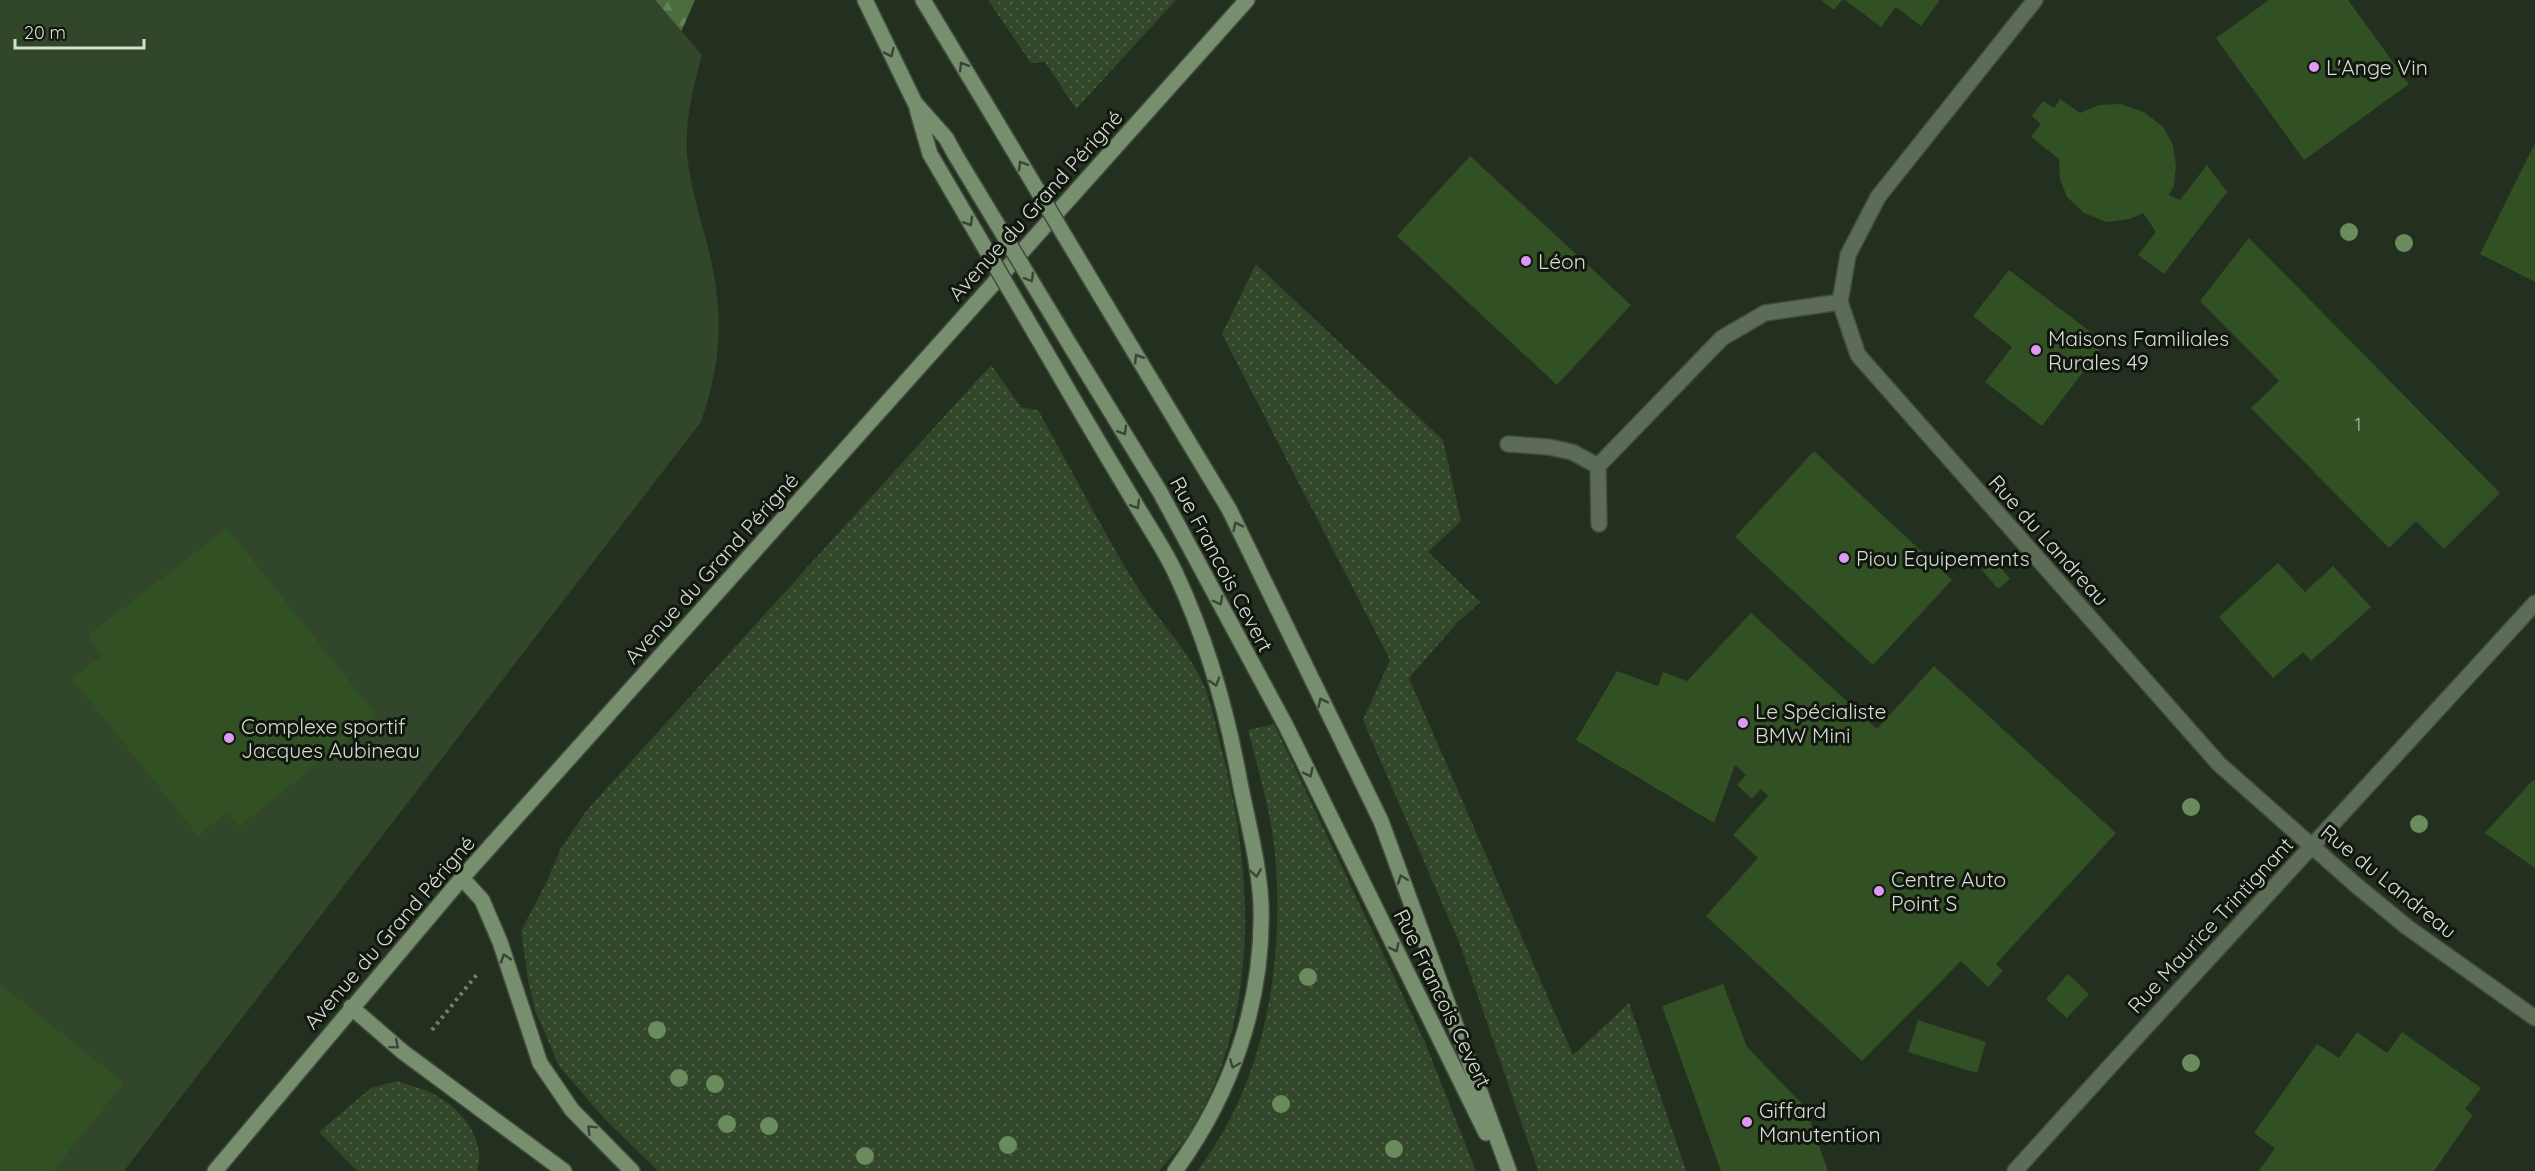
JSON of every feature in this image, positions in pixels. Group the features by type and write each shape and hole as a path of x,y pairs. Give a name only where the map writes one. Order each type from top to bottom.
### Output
{"street":[{"name":"Rue Francois Cevert","path":"865,0 915,103 946,138 1160,492 1286,726 1506,1171"},
{"name":"Rue Francois Cevert","path":"923,0 1229,509 1381,821 1506,1171"},
{"name":"Avenue du Grand Périgné","path":"215,1171 462,878 1247,0"},
{"name":"Rue du Landreau","path":"2035,0 1878,197 1848,255 1840,302 1858,356 2219,764 2407,927 2535,1018"},
{"path":"915,103 930,154 1174,570 1203,641 1231,735 1261,904 1258,970 1244,1038 1221,1095 1199,1138 1175,1171"},
{"path":"1599,524 1598,466 1722,338 1765,313 1840,302"},
{"path":"1508,444 1549,447 1572,452 1598,466"},
{"name":"Rue Maurice Trintignant","path":"2015,1171 2535,603"},
{"path":"462,878 482,900 500,942 540,1063 572,1110 632,1171"},
{"path":"351,1007 403,1052 558,1169"}],"path":[{"path":"432,1030 479,973"}],"green space":[{"name":"Complexe sportif Jacques Aubineau","path":"0,0 655,0 702,55 688,116 687,154 713,268 719,334 714,376 701,422 124,1171 0,1171"},
{"path":"655,0 695,0 681,32"},
{"path":"988,0 1176,0 1076,109 1045,62 1031,63"},
{"path":"1256,264 1443,440 1461,521 1428,552 1480,602 1456,624 1409,678 1573,1055 1629,1003 1686,1171 1538,1171 1461,947 1363,720 1390,660 1222,334"},
{"path":"991,365 1021,407 1038,410 1126,569 1194,666 1211,706 1234,806 1245,902 1244,950 1239,998 1228,1044 1212,1089 1187,1137 1159,1171 658,1171 604,1118 559,1066 535,1010 521,931 561,848 587,810"},
{"path":"1274,724 1424,1040 1476,1171 1197,1171 1221,1136 1240,1098 1255,1058 1266,1016 1277,930 1277,887 1269,816 1248,730"},
{"path":"397,1081 440,1097 468,1124 478,1146 477,1171 357,1171 319,1132 371,1088"}],"building":[{"path":"1821,0 1842,0 1834,10"},
{"path":"1845,0 1940,0 1921,26 1896,7 1881,27"},
{"path":"2269,0 2348,0 2409,84 2304,160 2216,38"},
{"path":"2060,99 2080,113 2099,105 2120,104 2144,112 2163,127 2173,145 2176,166 2174,185 2169,195 2180,200 2207,165 2227,192 2164,274 2138,255 2156,232 2143,213 2130,219 2106,222 2084,213 2067,197 2060,179 2059,159 2031,137 2041,124 2032,116 2043,101 2054,108"},
{"path":"2535,143 2535,282 2480,254"},
{"path":"1470,156 1631,305 1557,385 1397,236"},
{"path":"2249,238 2500,493 2444,549 2416,521 2389,548 2251,408 2279,381 2200,301"},
{"path":"2009,270 2105,343 2042,426 1985,382 2012,347 1973,316"},
{"name":"Piou Equipements","path":"1814,451 1952,580 1873,665 1735,537"},
{"path":"227,528 377,716 239,827 227,812 198,836 72,679 101,656 88,635"},
{"path":"1995,560 2010,579 1998,589 1982,570"},
{"path":"2278,563 2305,592 2333,566 2371,607 2311,661 2303,652 2273,678 2219,617"},
{"path":"1751,613 1877,729 1934,666 2116,833 1996,964 2003,971 1988,987 1961,961 1862,1061 1706,916 1758,858 1733,835 1768,796 1761,789 1752,799 1737,785 1746,775 1735,765 1714,823 1576,740 1617,671 1658,686 1663,672 1687,681"},
{"path":"2533,780 2535,781 2535,868 2485,833"},
{"path":"2068,974 2089,994 2067,1018 2046,999"},
{"path":"0,984 124,1083 53,1171 0,1171"},
{"path":"1723,984 1747,1047 1805,1107 1828,1171 1721,1171 1662,1006"},
{"path":"1918,1020 1986,1042 1977,1073 1908,1052"},
{"path":"2357,1032 2387,1053 2402,1032 2481,1088 2465,1109 2473,1115 2434,1171 2259,1171 2275,1148 2254,1133 2317,1044 2339,1058"}],"place":[{"name":"L'Ange Vin","path":"2314,67"},
{"name":"Léon","path":"1526,261"},
{"name":"Maisons Familiales Rurales 49","path":"2036,350"},
{"name":"Piou Equipements","path":"1844,558"},
{"name":"Le Spécialiste BMW Mini","path":"1743,723"},
{"name":"Complexe sportif Jacques Aubineau","path":"229,738"},
{"name":"Centre Auto Point S","path":"1879,891"},
{"name":"Giffard Manutention","path":"1747,1122"}]}
